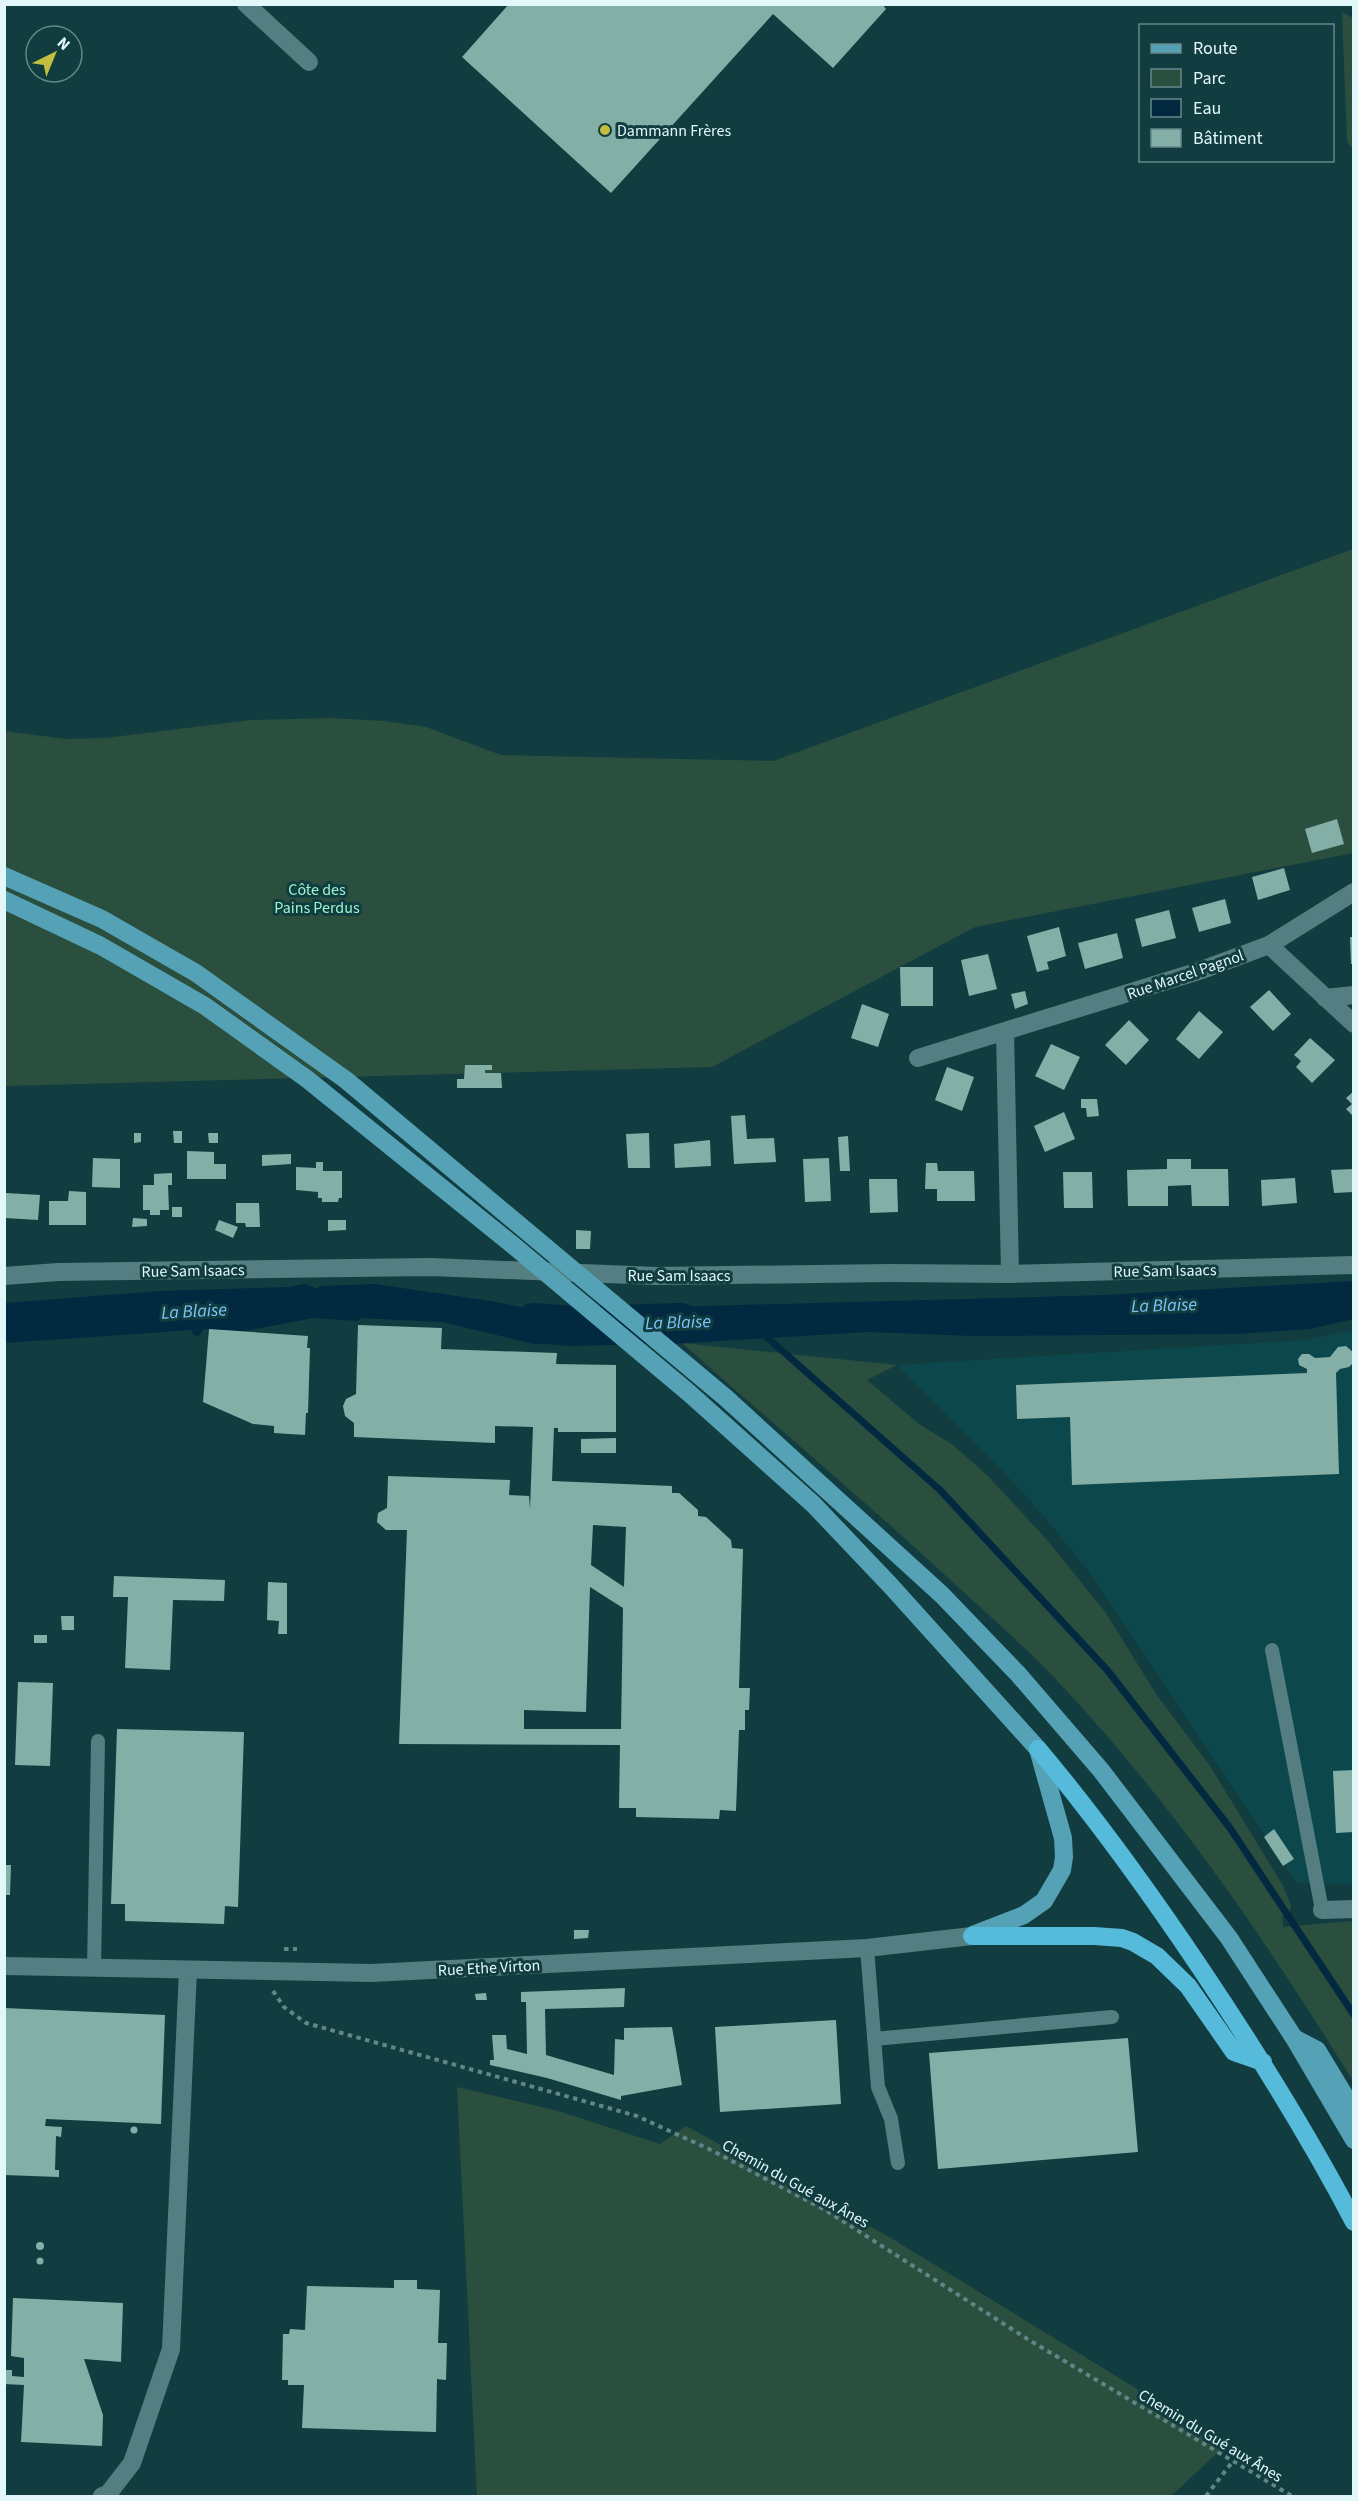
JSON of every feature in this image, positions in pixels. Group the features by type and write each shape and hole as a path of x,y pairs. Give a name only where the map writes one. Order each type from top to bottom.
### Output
{"highway":[{"path":"1038,1749 1081,1799 1166,1917 1263,2062 1327,2170 1353,2222"},
{"path":"972,1936 1094,1936 1122,1938 1133,1942 1157,1956 1188,1986 1234,2052 1263,2062"}],"main road":[{"path":"246,4 309,62"},
{"path":"4,876 102,919 196,973 345,1080 717,1390 942,1594 1019,1675 1085,1752 1228,1938 1294,2038 1353,2140"},
{"name":"Rue Marcel Pagnol","path":"918,1058 1199,971 1269,945 1353,892"},
{"path":"4,900 101,946 205,1006 307,1079 457,1199 638,1349 813,1504 890,1585 1038,1749 1063,1838 1062,1870 1051,1892 1035,1909 972,1936"},
{"path":"1269,945 1353,1024"},
{"path":"1325,998 1353,995"},
{"path":"1005,1031 1010,1274"},
{"name":"Rue Sam Isaacs","path":"4,1276 58,1272 430,1267 656,1276 1010,1274 1353,1265"},
{"path":"1322,1910 1353,1909"},
{"name":"Rue Ethe Virton","path":"4,1966 371,1973 867,1948 972,1936"},
{"path":"102,2496 108,2494 132,2463 171,2349 188,1970"},
{"path":"1294,2038 1317,2050 1353,2111"}],"lane":[{"path":"1272,1650 1322,1910"},
{"path":"94,1968 98,1742"},
{"path":"867,1948 878,2087 891,2119 898,2163"},
{"path":"874,2039 1112,2016"}],"path":[{"name":"Chemin du Gué aux Ânes","path":"259,1971 284,2007 306,2022 637,2116 711,2150 827,2211 1029,2340 1292,2496"},
{"path":"1206,2496 1233,2461"}],"shaded area":[{"path":"1353,1330 1353,1884 1296,1883 1089,1572 1048,1521 1000,1468 897,1365 1306,1340"}],"green space":[{"path":"1342,12 1353,18 1353,150 1347,141"},
{"name":"Côte des Pains Perdus","path":"1353,549 1353,853 975,927 712,1067 5,1086 4,731 66,739 106,738 251,720 331,718 384,721 426,727 501,755 773,761"},
{"path":"682,1343 897,1365 867,1380 919,1424 953,1445 988,1476 1047,1540 1106,1613 1156,1694 1210,1766 1282,1884 1291,1905 1290,1911 1282,1916 1283,1927 1353,1921 1353,2081 1288,1978 1218,1877 1182,1828 1105,1733 1025,1649 924,1556"},
{"path":"457,2087 558,2111 660,2144 686,2126 891,2238 1227,2444 1171,2496 477,2496"}],"water":[{"path":"1354,1281 1353,1319 1310,1329 1237,1334 972,1336 868,1332 672,1344 631,1308 1105,1295"},
{"path":"305,1284 317,1289 320,1286 375,1284 491,1301 566,1316 575,1314 603,1339 534,1344 442,1322 314,1318 240,1332 204,1329 199,1336 193,1335 192,1330 5,1343 4,1303 159,1291 289,1287"}],"building":[{"name":"Dammann Frères","path":"509,4 882,4 886,9 833,68 773,14 611,193 462,57"},
{"path":"1337,819 1344,844 1312,853 1305,829"},
{"path":"1284,868 1290,890 1258,900 1252,877"},
{"path":"1225,899 1231,923 1199,932 1192,908"},
{"path":"1169,910 1176,938 1142,947 1135,919"},
{"path":"1059,927 1066,956 1047,962 1049,969 1037,972 1027,936"},
{"path":"1117,933 1123,958 1085,969 1078,943"},
{"path":"1350,937 1354,937 1354,964 1351,964"},
{"path":"988,954 997,989 969,996 961,960"},
{"path":"900,967 933,967 933,1006 901,1006"},
{"path":"1269,990 1291,1014 1273,1031 1250,1007"},
{"path":"1025,991 1028,1004 1015,1009 1011,994"},
{"path":"862,1004 889,1014 878,1047 851,1038"},
{"path":"1199,1011 1223,1032 1199,1059 1176,1039"},
{"path":"1129,1020 1149,1040 1126,1065 1105,1045"},
{"path":"1310,1038 1335,1060 1312,1083 1296,1067 1301,1061 1294,1055"},
{"path":"1051,1044 1080,1057 1064,1090 1035,1076"},
{"path":"465,1065 492,1065 492,1070 485,1070 485,1073 501,1073 502,1088 457,1088 457,1079 464,1079"},
{"path":"947,1067 974,1077 962,1111 935,1100"},
{"path":"1354,1091 1354,1117 1346,1109 1352,1104 1346,1098"},
{"path":"1081,1099 1097,1099 1099,1116 1087,1117 1086,1108 1081,1108"},
{"path":"1064,1112 1075,1139 1045,1152 1034,1126"},
{"path":"745,1115 747,1139 774,1138 776,1162 734,1164 731,1116"},
{"path":"173,1131 182,1131 182,1143 174,1143"},
{"path":"134,1133 141,1133 141,1142 134,1143"},
{"path":"208,1133 218,1133 218,1143 209,1143"},
{"path":"649,1133 650,1168 628,1168 626,1134"},
{"path":"848,1136 850,1171 840,1171 838,1137"},
{"path":"710,1140 711,1166 675,1168 674,1144"},
{"path":"187,1151 214,1152 214,1164 226,1164 226,1179 187,1179"},
{"path":"291,1154 291,1164 262,1166 262,1155"},
{"path":"93,1158 120,1159 120,1188 92,1187"},
{"path":"829,1158 831,1201 805,1202 803,1159"},
{"path":"1167,1159 1191,1159 1191,1169 1228,1169 1229,1206 1192,1206 1191,1185 1168,1186 1168,1206 1128,1206 1127,1170 1167,1169"},
{"path":"316,1162 323,1162 323,1171 342,1171 342,1198 339,1198 338,1202 322,1202 322,1198 318,1198 318,1192 296,1190 296,1167 316,1168"},
{"path":"926,1163 937,1163 938,1171 974,1171 975,1201 937,1201 937,1189 925,1189"},
{"path":"1354,1169 1354,1192 1334,1193 1331,1170"},
{"path":"1063,1172 1092,1172 1093,1208 1064,1208"},
{"path":"172,1173 172,1185 168,1185 169,1210 160,1210 160,1215 150,1215 150,1210 143,1210 143,1185 154,1185 154,1174"},
{"path":"1295,1178 1297,1203 1262,1206 1261,1180"},
{"path":"869,1179 897,1179 898,1212 870,1213"},
{"path":"69,1191 86,1192 86,1225 49,1225 49,1201 68,1201"},
{"path":"6,1193 40,1195 38,1220 5,1218"},
{"path":"236,1203 259,1203 260,1227 246,1227 245,1223 236,1223"},
{"path":"172,1207 182,1207 182,1217 172,1217"},
{"path":"133,1218 147,1219 147,1226 132,1227"},
{"path":"219,1220 238,1227 233,1238 215,1230"},
{"path":"328,1220 346,1220 346,1230 328,1231"},
{"path":"576,1230 591,1231 590,1249 576,1249"},
{"path":"358,1325 442,1328 441,1349 557,1353 556,1364 616,1365 616,1432 558,1432 558,1428 554,1428 552,1481 672,1486 672,1493 679,1493 698,1510 698,1516 706,1517 731,1540 732,1548 743,1549 739,1688 750,1688 749,1710 745,1710 745,1730 739,1730 736,1811 720,1810 719,1819 636,1817 636,1808 619,1808 620,1745 399,1744 407,1530 386,1530 377,1522 378,1513 387,1508 388,1476 510,1480 509,1495 529,1496 530,1509 533,1427 495,1426 495,1443 354,1437 354,1423 345,1416 343,1406 346,1399 356,1394","holes":["593,1525 626,1527 624,1587 591,1565","590,1587 623,1608 621,1729 524,1729 524,1710 586,1712"]},
{"path":"209,1329 308,1336 307,1348 310,1348 305,1435 274,1433 274,1426 253,1424 203,1402"},
{"path":"1346,1346 1354,1353 1354,1362 1336,1373 1339,1474 1072,1485 1070,1417 1017,1419 1016,1385 1307,1373 1307,1369 1299,1365 1298,1359 1302,1354 1309,1354 1315,1358 1330,1357 1338,1347"},
{"path":"616,1438 616,1453 581,1453 581,1439"},
{"path":"114,1576 225,1580 224,1601 173,1600 170,1670 125,1668 128,1597 113,1597"},
{"path":"268,1582 287,1583 287,1634 278,1634 279,1621 267,1620"},
{"path":"61,1616 74,1616 74,1630 62,1630"},
{"path":"34,1635 47,1635 47,1643 34,1643"},
{"path":"18,1682 53,1683 50,1766 15,1765"},
{"path":"117,1729 244,1732 238,1907 225,1906 224,1924 125,1921 125,1904 111,1904"},
{"path":"1354,1770 1354,1832 1336,1833 1333,1771"},
{"path":"1274,1829 1294,1859 1283,1866 1264,1837"},
{"path":"4,1865 11,1865 10,1895 4,1895"},
{"path":"574,1930 589,1930 588,1938 574,1939"},
{"path":"625,1988 624,2007 545,2009 546,2055 614,2075 615,2039 624,2040 624,2028 672,2027 682,2085 621,2096 621,2100 547,2078 490,2065 490,2060 494,2060 492,2035 506,2035 507,2049 527,2054 526,2002 521,2002 521,1992"},
{"path":"486,1993 487,2000 476,2000 475,1994"},
{"path":"4,2008 165,2015 161,2124 46,2119 45,2126 62,2127 61,2137 56,2136 55,2170 59,2170 59,2177 4,2175"},
{"path":"836,2020 841,2104 720,2112 715,2027"},
{"path":"1128,2038 1138,2152 938,2169 929,2053"},
{"path":"134,2126 138,2130 134,2134 130,2130"},
{"path":"40,2242 44,2246 40,2250 36,2246"},
{"path":"40,2257 44,2261 40,2265 36,2261"},
{"path":"394,2280 417,2280 417,2289 440,2290 438,2343 447,2343 446,2380 437,2379 436,2432 302,2428 304,2385 288,2385 288,2380 282,2380 283,2334 289,2334 290,2329 305,2330 307,2286 394,2288"},
{"path":"13,2298 123,2303 121,2362 84,2359 103,2415 102,2446 21,2442 24,2385 4,2384 4,2370 12,2370 12,2376 24,2377 24,2358 11,2356"}],"waterway":[{"name":"La Blaise","path":"534,1323 571,1326 680,1323"},
{"path":"761,1332 940,1490 1108,1671 1230,1828 1354,2015"}],"place":[{"name":"Dammann Frères","path":"605,130"}]}
